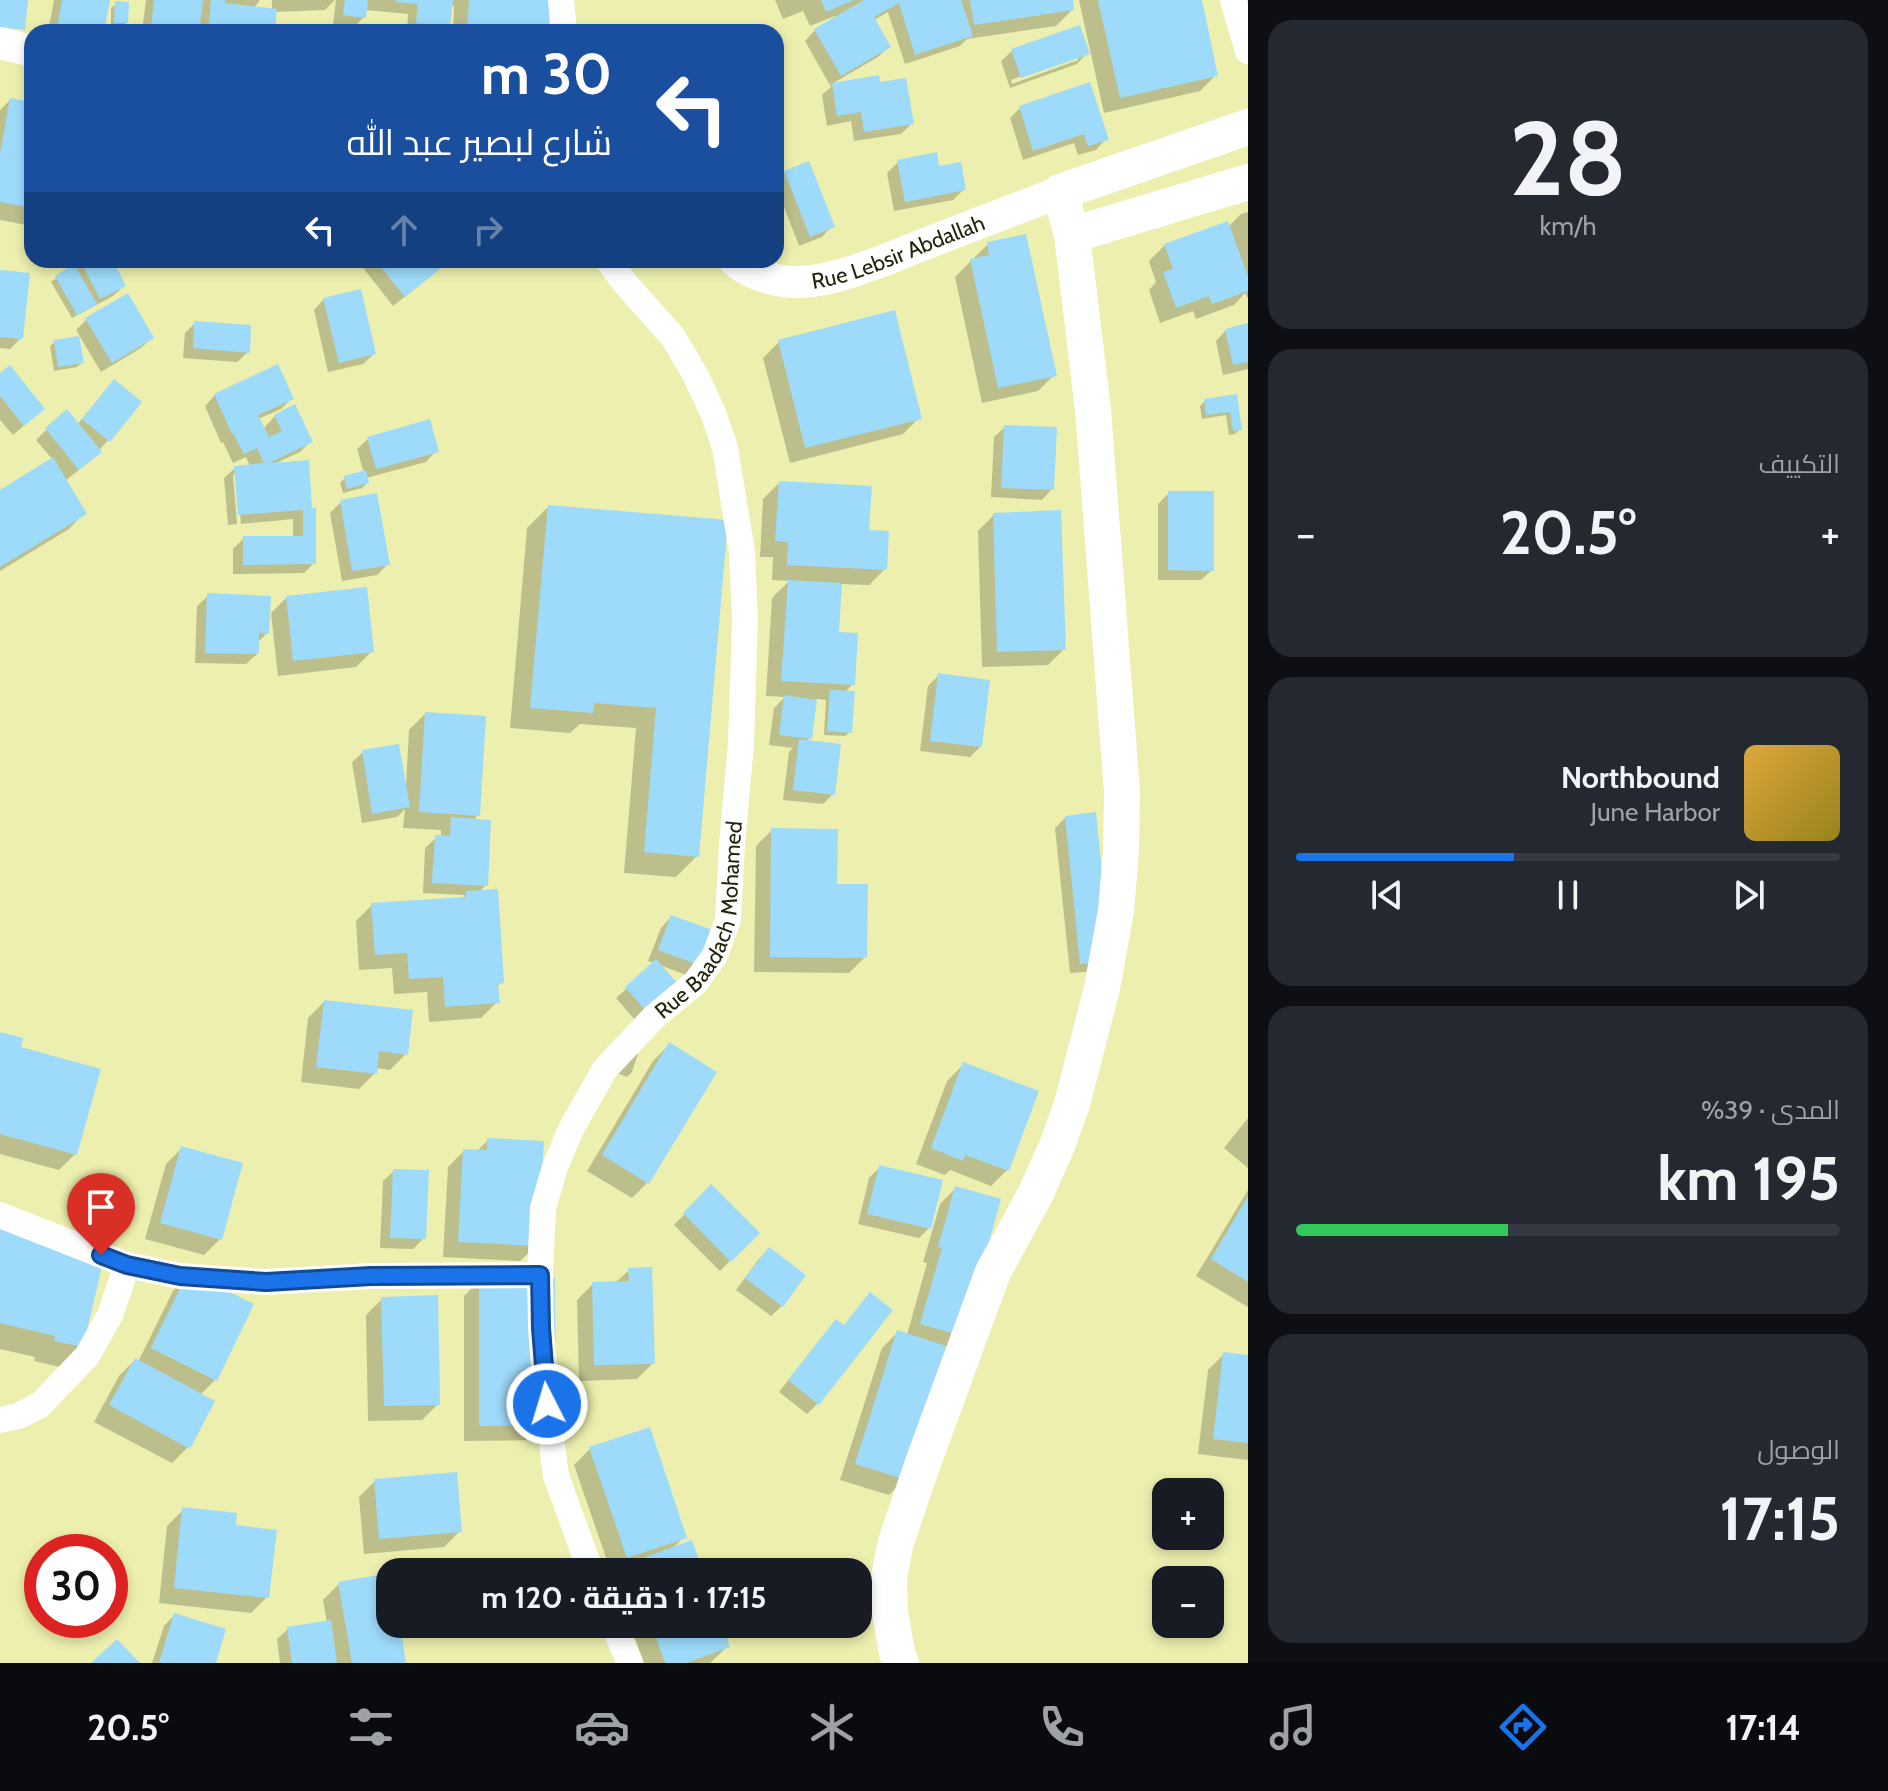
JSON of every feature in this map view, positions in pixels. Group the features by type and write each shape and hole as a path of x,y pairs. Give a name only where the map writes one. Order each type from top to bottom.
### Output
{"main road":[{"path":"901,1663 890,1612 889,1577 896,1542 993,1272 1035,1195 1072,1104 1102,988 1116,911 1122,792 1093,410 1072,235 1060,192 1248,127"},
{"path":"1072,235 1248,182"}],"street":[{"path":"561,0 563,24"},
{"path":"1233,0 1248,51"},
{"path":"0,43 24,49"},
{"name":"Rue Lebsir Abdallah","path":"748,268 761,276 791,282 856,270 1060,192"},
{"name":"Rue Baadach Mohamed","path":"586,1558 556,1476 547,1404 541,1328 543,1208 571,1129 605,1069 654,1017 696,982 715,955 728,920 741,744 745,618 742,552 725,448 714,415 673,337 614,268"},
{"path":"0,1215 127,1265 180,1276 266,1282 371,1276 540,1275"},
{"path":"0,1420 18,1416 40,1405 87,1356 110,1315 127,1265"},
{"path":"619,1638 630,1663"}],"building":[{"path":"0,0 28,0 24,30 0,27"},
{"path":"62,0 110,0 106,24 58,24"},
{"path":"154,0 203,0 200,24 151,24"},
{"path":"211,0 277,9 276,24 209,24"},
{"path":"345,0 368,0 366,18 343,15"},
{"path":"453,0 450,24 416,23 418,4 396,2"},
{"path":"469,0 550,0 549,24 468,24"},
{"path":"821,0 854,0 826,12"},
{"path":"864,0 961,0 973,36 915,55 899,3 874,17 891,47 841,76 814,29"},
{"path":"970,0 1073,0 1074,10 974,25"},
{"path":"1098,0 1202,0 1218,76 1120,98"},
{"path":"115,1 129,2 128,23 114,23"},
{"path":"1080,25 1090,54 1021,78 1011,49"},
{"path":"879,75 880,82 906,78 914,124 864,132 861,112 837,116 832,83"},
{"path":"1090,82 1109,140 1088,146 1084,134 1033,151 1019,106"},
{"path":"10,98 24,101 24,206 0,202 0,154"},
{"path":"937,152 939,166 961,162 966,190 905,202 897,160"},
{"path":"809,161 835,227 810,237 784,171"},
{"path":"1228,221 1248,277 1248,291 1212,304 1209,296 1176,308 1163,272 1173,269 1164,244"},
{"path":"1026,234 1057,376 998,388 970,259 989,255 987,242"},
{"path":"68,268 76,268 97,304 77,315 55,276"},
{"path":"84,268 117,268 126,286 100,299"},
{"path":"381,268 441,268 405,297"},
{"path":"0,270 30,273 23,339 0,337"},
{"path":"361,289 376,354 339,363 323,298"},
{"path":"128,293 154,338 112,363 85,318"},
{"path":"895,310 922,419 805,448 778,340"},
{"path":"194,321 251,325 250,353 193,348"},
{"path":"1248,323 1248,362 1233,365 1225,329"},
{"path":"79,336 84,363 58,367 54,340"},
{"path":"278,364 294,399 258,415 269,437 282,431 274,415 295,404 313,442 269,463 309,460 312,508 316,507 316,564 243,565 243,536 303,536 303,510 238,515 234,466 264,463 257,448 244,454 214,394"},
{"path":"10,365 45,409 24,426 0,396 0,373"},
{"path":"114,379 142,402 110,442 82,419"},
{"path":"1237,394 1242,430 1233,431 1230,412 1206,415 1204,399"},
{"path":"67,409 102,452 79,470 45,428"},
{"path":"430,419 439,452 376,469 367,437"},
{"path":"1004,425 1057,427 1054,490 1001,488"},
{"path":"53,457 87,514 0,567 0,490"},
{"path":"366,470 369,483 347,489 344,476"},
{"path":"779,481 872,486 869,530 889,531 887,570 787,565 788,542 775,541"},
{"path":"1168,491 1214,491 1214,571 1168,570"},
{"path":"377,493 390,565 352,571 340,500"},
{"path":"548,505 728,520 699,857 644,852 656,708 594,703 593,713 530,708"},
{"path":"1061,510 1066,650 997,652 993,513"},
{"path":"788,580 842,583 839,632 858,633 855,685 781,681"},
{"path":"367,587 374,652 293,661 286,596"},
{"path":"207,593 271,596 269,634 259,633 259,654 205,653"},
{"path":"938,673 990,680 982,747 930,741"},
{"path":"830,690 855,691 852,733 827,731"},
{"path":"784,695 817,700 812,739 779,735"},
{"path":"425,712 486,716 480,816 419,812"},
{"path":"799,739 841,744 835,795 793,790"},
{"path":"399,744 410,807 372,814 362,750"},
{"path":"1096,812 1111,961 1080,964 1065,816"},
{"path":"451,817 491,820 488,886 432,883 435,835 450,836"},
{"path":"771,828 838,829 837,884 868,884 867,958 770,957"},
{"path":"498,889 504,983 498,984 500,1003 445,1007 443,977 409,979 407,953 375,955 371,903 466,897 466,891"},
{"path":"671,915 715,931 701,966 658,950"},
{"path":"656,959 678,984 647,1012 625,987"},
{"path":"324,1000 413,1010 408,1055 379,1051 377,1074 316,1067"},
{"path":"0,1032 23,1038 21,1047 101,1069 77,1155 0,1134"},
{"path":"669,1042 717,1072 649,1184 602,1155"},
{"path":"963,1062 1039,1091 1009,1171 965,1155 963,1161 931,1148"},
{"path":"487,1138 544,1141 538,1246 458,1242 463,1149 487,1150"},
{"path":"181,1146 243,1163 222,1240 160,1223"},
{"path":"879,1165 943,1180 931,1229 867,1214"},
{"path":"393,1169 429,1170 426,1239 390,1238"},
{"path":"711,1184 760,1233 731,1262 683,1213"},
{"path":"955,1186 1001,1199 963,1336 920,1324 942,1248 938,1247"},
{"path":"1248,1196 1248,1282 1211,1259"},
{"path":"0,1221 107,1246 83,1347 54,1341 55,1336 0,1323"},
{"path":"769,1247 806,1275 783,1307 745,1278"},
{"path":"652,1267 655,1364 594,1365 592,1282 629,1281 628,1268"},
{"path":"188,1272 254,1304 217,1381 151,1348"},
{"path":"479,1278 555,1278 556,1425 479,1426"},
{"path":"870,1292 893,1310 819,1405 788,1380 836,1319 844,1325"},
{"path":"438,1295 440,1405 384,1406 381,1297"},
{"path":"897,1330 949,1347 906,1480 855,1464"},
{"path":"1223,1352 1248,1355 1248,1443 1213,1439"},
{"path":"135,1358 215,1401 190,1449 109,1405"},
{"path":"650,1427 687,1538 627,1558 589,1447"},
{"path":"457,1472 462,1532 379,1539 374,1479"},
{"path":"182,1507 237,1513 236,1525 277,1530 269,1598 174,1588"},
{"path":"692,1540 698,1558 643,1558"},
{"path":"376,1575 376,1638 402,1638 406,1663 352,1663 338,1582"},
{"path":"174,1613 226,1629 216,1663 159,1663"},
{"path":"331,1620 337,1663 292,1663 287,1627"},
{"path":"656,1638 727,1638 730,1647 686,1663 665,1663"},
{"path":"117,1639 140,1663 91,1663"}],"route":[{"path":"101,1255 127,1265 180,1276 266,1282 371,1276 540,1275 547,1404"}]}
